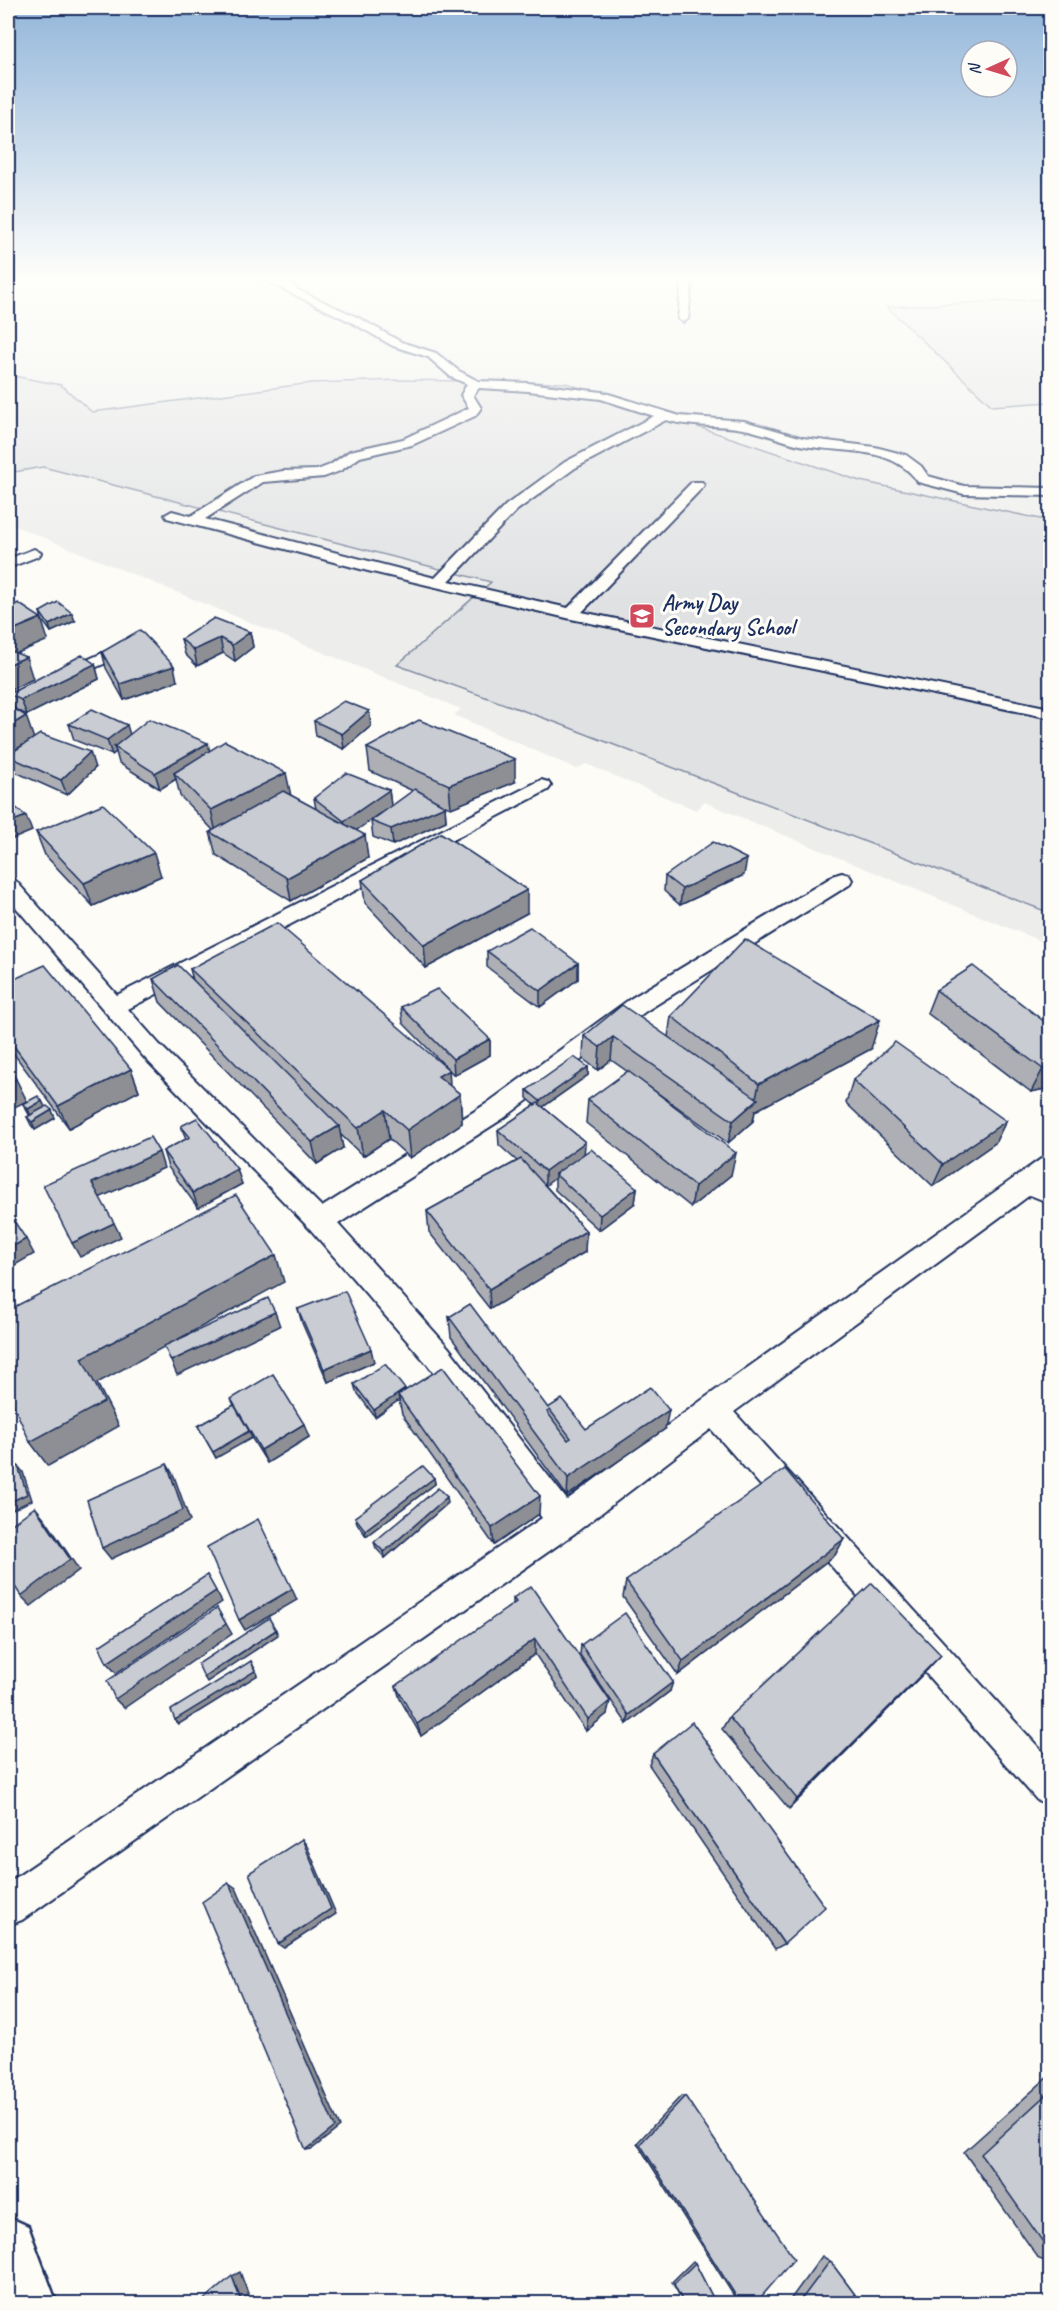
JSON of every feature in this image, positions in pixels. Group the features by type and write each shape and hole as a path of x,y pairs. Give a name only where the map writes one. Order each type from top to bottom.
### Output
{"highway":[{"path":"8,2246 28,2304"}],"street":[{"path":"193,520 259,479 283,474 320,474 335,468 355,454 407,442 471,413 475,408 467,395 471,388"},
{"path":"516,388 602,396 664,416 700,423 744,425 802,442 875,451 901,458 916,469 923,478 964,490 1027,494 1050,492"},
{"path":"438,583 511,508 570,465 664,416"},
{"path":"571,614 697,485"},
{"path":"172,515 438,583 571,614 1050,713"},
{"path":"8,564 34,554"},
{"path":"8,701 116,652"},
{"path":"113,1007 541,786"},
{"path":"320,1222 495,1112 638,1005 842,880"},
{"path":"8,885 151,1050 320,1222 438,1356 564,1522"},
{"path":"8,1906 564,1522 713,1410 1043,1180"},
{"path":"713,1410 1050,1786"}],"shaded area":[{"name":"Army Day Secondary School","path":"8,388 1050,388 1050,945 704,802 696,810 586,764 577,769 454,715 461,709 8,523"},
{"path":"8,388 64,388 92,412 275,388 581,388 860,481 1050,521 1050,913 560,724 397,665 491,582 43,467 8,473"},
{"path":"973,388 1050,388 1050,402 992,406"}],"building":[{"path":"58,602 72,613 49,625 40,612"},
{"path":"18,603 41,618 8,632 8,608"},
{"path":"214,618 250,632 232,645 220,638 194,650 181,639"},
{"path":"140,630 174,666 120,684 102,652"},
{"path":"8,650 26,657 8,665"},
{"path":"82,655 95,664 21,700 9,694"},
{"path":"344,701 369,711 342,734 314,721"},
{"path":"8,705 26,716 8,727"},
{"path":"92,709 127,725 107,740 69,724"},
{"path":"149,719 208,743 155,773 114,747"},
{"path":"419,720 515,759 449,785 367,748"},
{"path":"40,734 90,752 61,780 8,756"},
{"path":"225,741 286,773 211,810 174,773"},
{"path":"346,773 389,790 344,821 314,798"},
{"path":"415,789 445,806 391,829 371,821"},
{"path":"283,791 365,835 287,878 210,832"},
{"path":"8,801 26,816 8,823"},
{"path":"103,804 154,853 84,883 36,832"},
{"path":"441,833 527,890 424,945 362,880"},
{"path":"713,842 747,859 682,889 665,876"},
{"path":"277,923 449,1070 438,1076 460,1094 407,1130 385,1110 358,1128 190,969"},
{"path":"530,927 578,963 540,991 487,951"},
{"path":"745,939 880,1020 759,1084 671,1016"},
{"path":"45,965 131,1069 58,1106 8,1038 8,982"},
{"path":"178,965 339,1126 312,1142 153,979"},
{"path":"973,966 1050,1026 1050,1067 1043,1069 936,990"},
{"path":"437,989 490,1039 453,1059 401,1007"},
{"path":"622,1005 758,1099 733,1121 613,1037 600,1047 584,1036"},
{"path":"895,1042 1006,1121 943,1164 853,1080"},
{"path":"574,1057 588,1067 540,1101 527,1090"},
{"path":"8,1065 16,1079 8,1083"},
{"path":"628,1071 736,1153 695,1186 588,1100"},
{"path":"38,1096 42,1101 28,1109 23,1104"},
{"path":"538,1103 585,1142 545,1171 498,1130"},
{"path":"47,1106 52,1110 32,1122 27,1117"},
{"path":"197,1118 237,1169 193,1193 163,1151 190,1137 181,1126"},
{"path":"150,1137 159,1152 92,1183 114,1223 72,1243 43,1185"},
{"path":"591,1149 637,1188 600,1215 555,1174"},
{"path":"521,1159 586,1231 489,1289 427,1211"},
{"path":"236,1195 276,1255 82,1358 104,1402 30,1442 8,1393 8,1310"},
{"path":"10,1215 26,1239 8,1249 8,1216"},
{"path":"345,1291 371,1349 324,1369 298,1309"},
{"path":"268,1298 275,1312 171,1361 164,1346"},
{"path":"470,1304 548,1408 562,1399 586,1429 650,1387 669,1410 568,1478 449,1317","holes":["550,1410 571,1438 568,1440 547,1412"]},
{"path":"385,1364 405,1389 374,1410 354,1384"},
{"path":"443,1367 540,1496 492,1528 398,1395"},
{"path":"273,1374 304,1424 261,1450 231,1399"},
{"path":"234,1405 249,1431 213,1452 198,1426"},
{"path":"167,1464 183,1510 102,1548 87,1500"},
{"path":"18,1466 27,1494 8,1503 8,1471"},
{"path":"423,1466 434,1478 365,1530 355,1517"},
{"path":"785,1469 844,1539 683,1661 626,1581"},
{"path":"438,1488 447,1497 384,1552 374,1542"},
{"path":"35,1507 70,1559 21,1596 8,1576 8,1527"},
{"path":"258,1519 292,1589 239,1620 207,1547"},
{"path":"207,1575 216,1591 107,1663 99,1646"},
{"path":"872,1583 941,1655 797,1799 729,1717"},
{"path":"531,1586 610,1701 588,1719 535,1639 417,1724 396,1686 516,1602 513,1598"},
{"path":"217,1608 226,1624 115,1699 107,1681"},
{"path":"625,1613 673,1682 629,1715 581,1645"},
{"path":"269,1618 276,1630 204,1677 198,1664"},
{"path":"251,1661 255,1671 175,1720 171,1710"},
{"path":"692,1722 825,1907 784,1944 653,1754"},
{"path":"302,1839 331,1909 278,1944 249,1873"},
{"path":"229,1883 335,2127 306,2150 202,1902"},
{"path":"1050,2091 1050,2252 981,2154"},
{"path":"685,2096 794,2259 755,2304 741,2304 640,2144"},
{"path":"830,2261 862,2304 798,2304"},
{"path":"695,2263 716,2304 684,2304 674,2284"},
{"path":"232,2276 242,2304 199,2304"}],"place":[{"name":"Army Day Secondary School","path":"642,616"}]}
